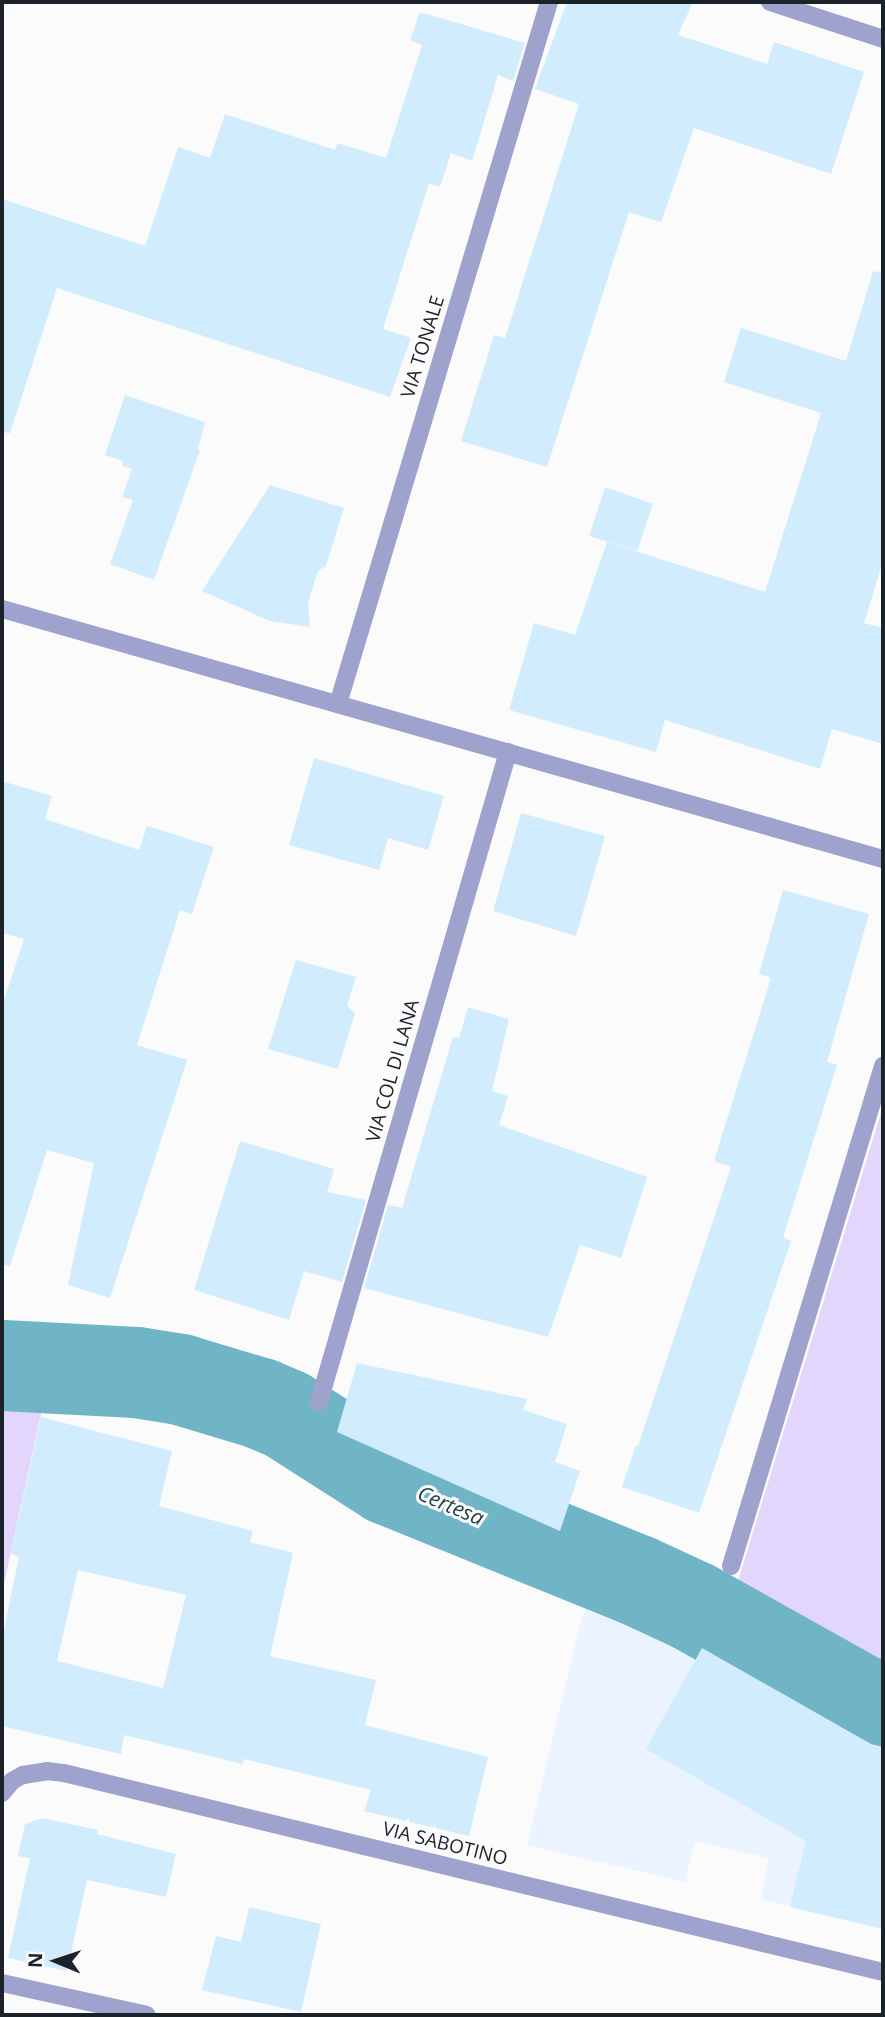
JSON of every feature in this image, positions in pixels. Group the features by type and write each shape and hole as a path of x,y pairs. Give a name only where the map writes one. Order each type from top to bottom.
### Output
{"street":[{"name":"VIA TONALE","path":"338,704 549,2"},
{"path":"770,2 883,39"},
{"path":"2,610 883,859"},
{"name":"VIA COL DI LANA","path":"319,1402 508,752"},
{"path":"731,1566 883,1066"},
{"name":"VIA SABOTINO","path":"2,1792 23,1775 47,1771 64,1773 883,1972"},
{"path":"2,1983 148,2015"}],"shaded area":[{"path":"883,1106 883,1689 841,1671 705,1596 710,1581 735,1591"},
{"path":"68,1384 141,1389 241,1414 275,1428 380,1501 415,1517 567,1571 651,1606 708,1635 824,1700 867,1731 883,1735 883,1747 871,1744 595,1591 455,1545 384,1516 266,1448 192,1421 117,1403 45,1396 2,1593 2,1388"},
{"path":"595,1591 871,1744 883,1747 883,1929 761,1899 769,1858 695,1841 685,1882 527,1845 582,1617"}],"building":[{"path":"567,2 693,2 678,35 767,64 774,42 864,72 831,174 694,128 661,222 629,212 547,467 461,441 494,335 505,338 579,104 535,89"},
{"path":"420,12 525,43 513,81 498,75 472,161 451,153 440,187 429,183 383,329 411,338 390,397 57,288 10,433 2,432 2,199 145,246 178,147 210,158 225,114 335,150 337,143 386,158 422,45 410,40"},
{"path":"873,271 883,273 883,561 864,623 883,628 883,744 832,729 820,769 665,720 656,752 509,710 534,623 575,635 607,542 765,592 821,413 724,382 741,328 846,361"},
{"path":"125,395 205,422 198,449 200,450 154,580 110,564 133,500 122,497 132,469 122,466 123,461 105,455"},
{"path":"270,485 344,508 326,566 318,571 308,603 310,627 270,621 202,591"},
{"path":"605,487 653,504 637,551 589,536"},
{"path":"314,758 444,796 428,850 388,838 379,870 289,845"},
{"path":"2,781 52,796 45,819 139,850 147,826 214,847 192,914 180,910 137,1045 187,1060 110,1298 68,1285 94,1163 47,1150 10,1266 2,1265 2,1006 24,939 2,933"},
{"path":"521,813 605,836 576,936 493,911"},
{"path":"783,890 869,914 827,1062 837,1065 783,1238 791,1241 699,1513 622,1487 731,1167 714,1161 771,978 759,974"},
{"path":"296,960 356,977 347,1006 355,1013 338,1069 268,1049"},
{"path":"468,1007 509,1019 492,1091 508,1096 499,1125 647,1177 621,1258 580,1245 548,1337 364,1288 388,1205 402,1208 453,1037 459,1038"},
{"path":"240,1141 334,1169 327,1192 366,1200 342,1282 304,1271 289,1320 194,1290"},
{"path":"357,1363 527,1399 523,1410 567,1424 555,1462 580,1471 560,1531 337,1432"},
{"path":"41,1417 172,1451 159,1506 253,1531 250,1542 293,1553 270,1656 376,1680 365,1725 488,1757 469,1836 364,1811 371,1790 244,1759 243,1764 124,1735 121,1754 2,1726 2,1639 19,1557 11,1554","holes":["78,1570 186,1595 163,1688 57,1661"]},
{"path":"702,1648 871,1744 883,1747 883,1929 790,1907 806,1841 646,1749"},
{"path":"42,1818 98,1830 97,1834 176,1854 166,1897 87,1880 67,1971 8,1958 30,1858 18,1856 25,1824"},
{"path":"249,1907 321,1924 301,2012 202,1990 216,1936 241,1942"}],"waterway":[{"name":"Certesa","path":"2,1365 136,1372 180,1379 260,1403 286,1414 388,1479 637,1580 693,1606 883,1712"}]}
